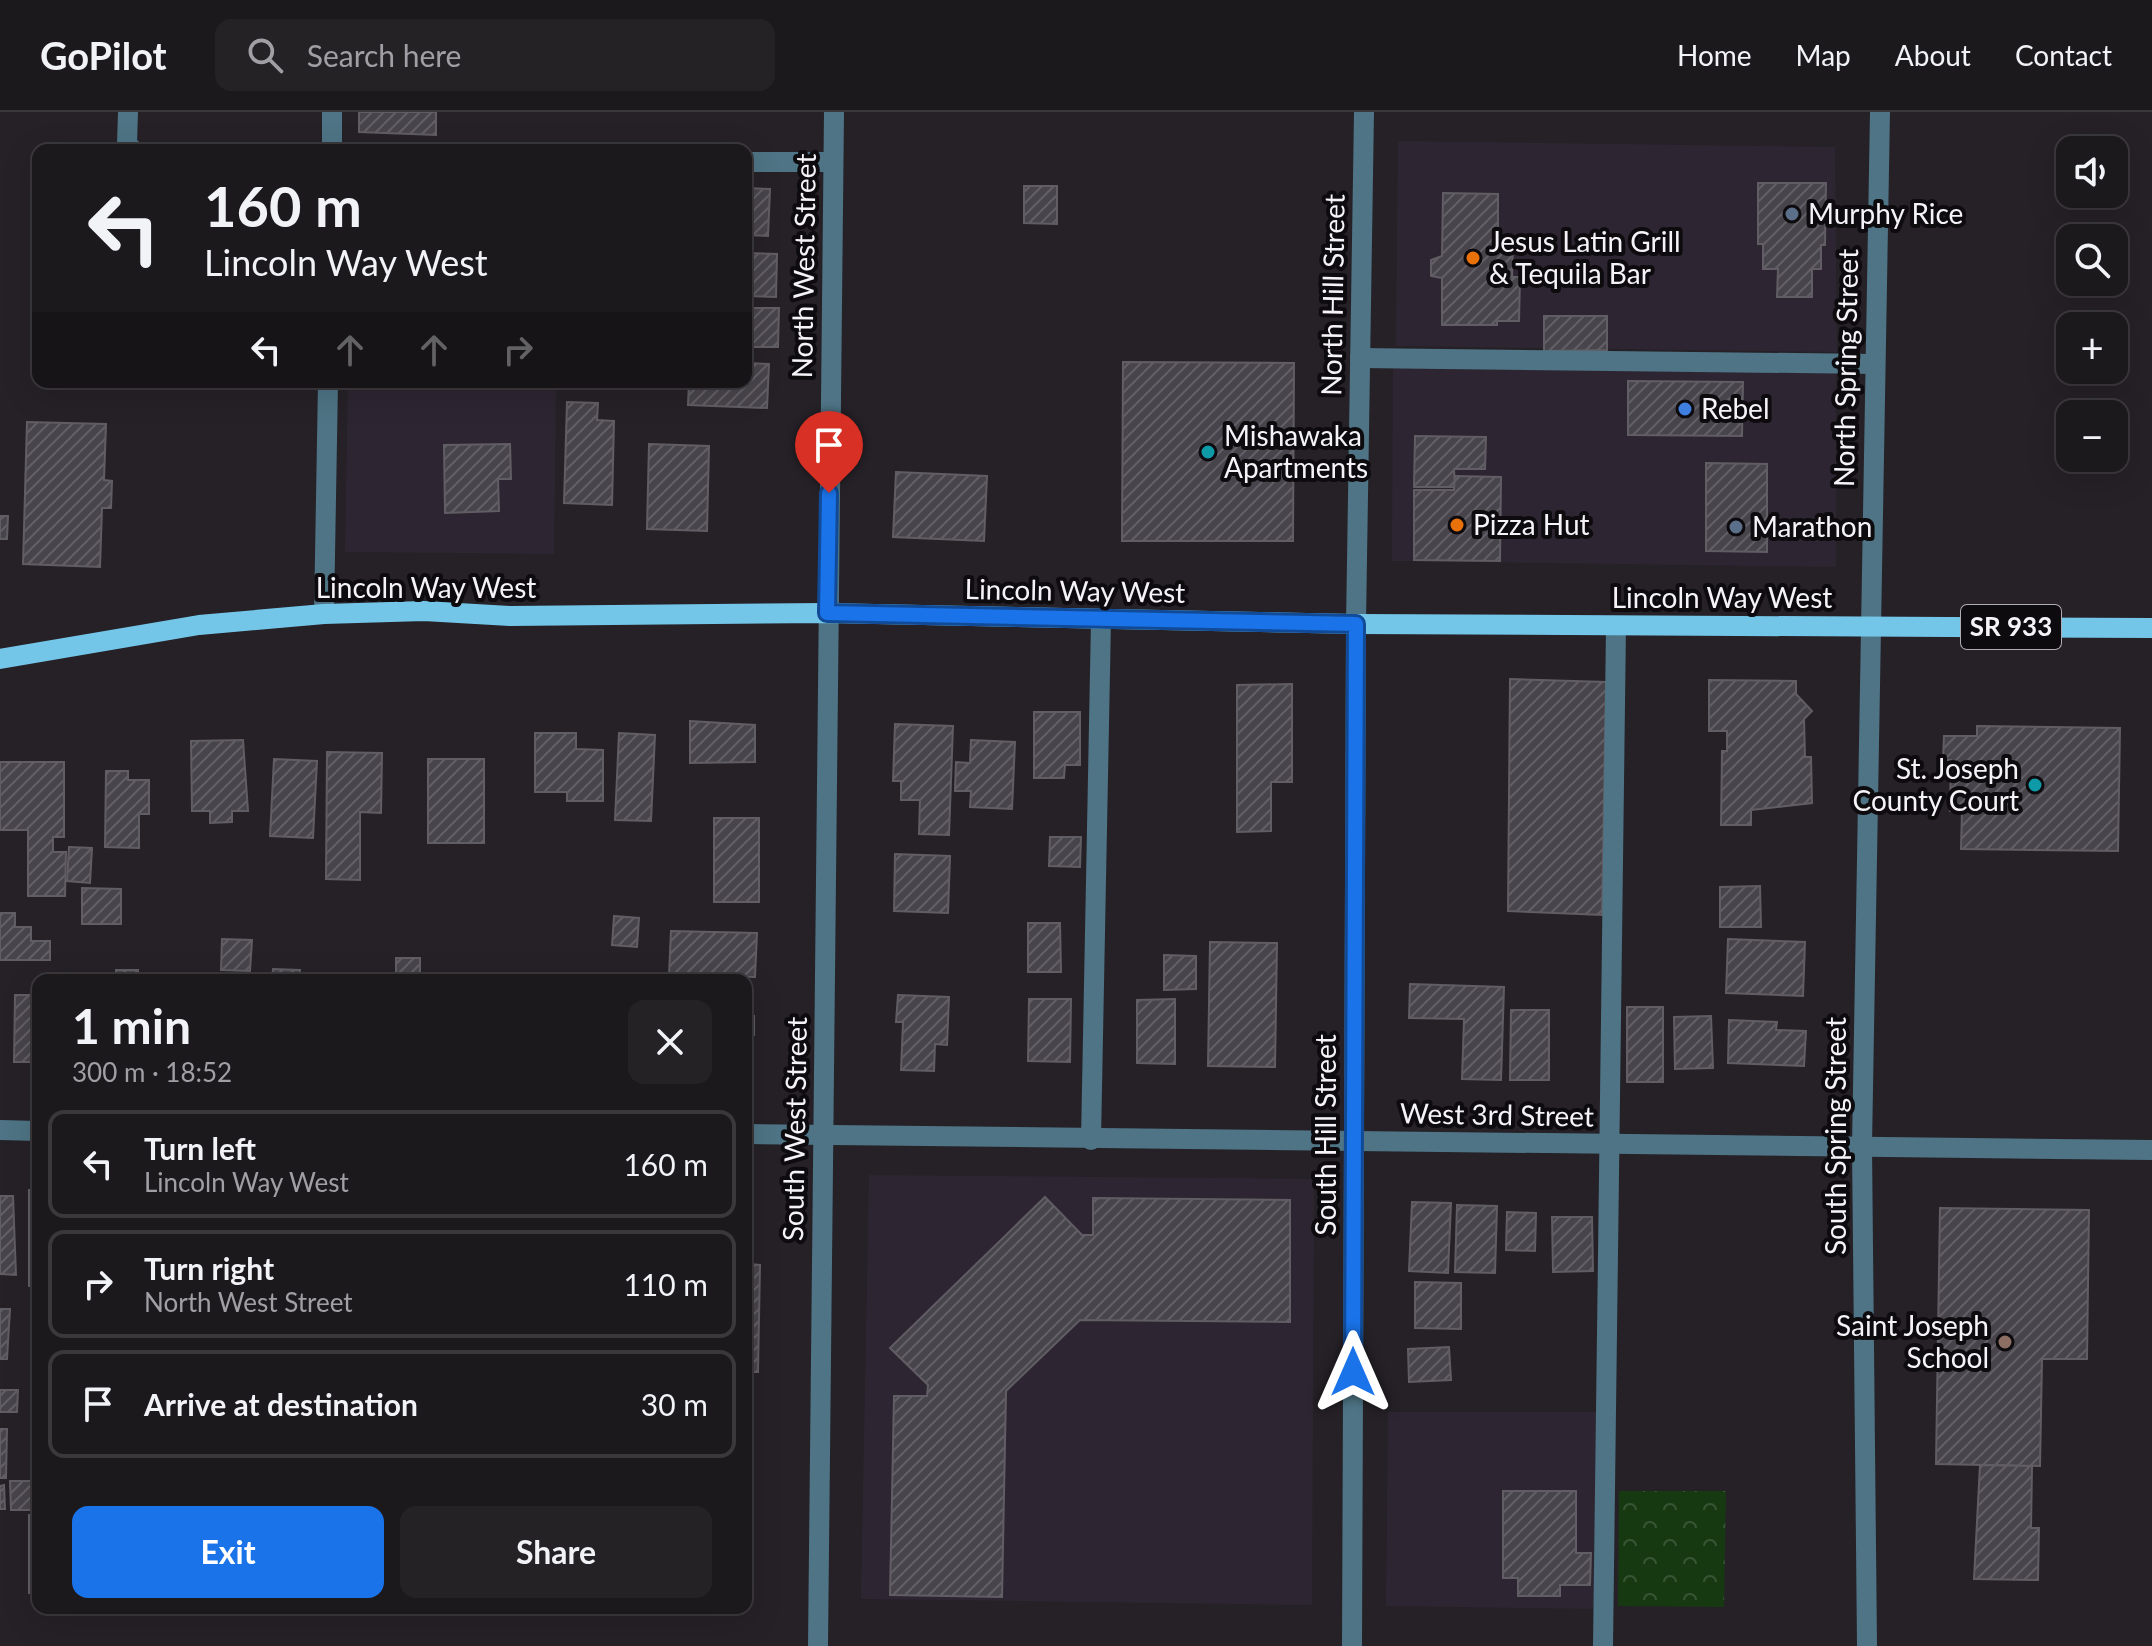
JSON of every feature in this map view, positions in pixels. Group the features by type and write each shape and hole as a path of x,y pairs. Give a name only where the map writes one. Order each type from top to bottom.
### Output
{"main road":[{"name":"Lincoln Way West","path":"0,659 199,625 324,614 424,611 662,617 827,613 1356,624 2152,628"}],"street":[{"path":"127,144 128,112"},
{"path":"332,112 332,144"},
{"name":"North West Street","path":"827,613 834,112"},
{"name":"North Hill Street","path":"1356,624 1364,112"},
{"name":"North Spring Street","path":"1869,626 1880,112"},
{"path":"752,162 833,162"},
{"path":"1360,358 1875,364"},
{"path":"324,614 328,388"},
{"name":"South West Street","path":"818,1646 827,613"},
{"path":"1091,1140 1101,620"},
{"name":"South Hill Street","path":"1352,1646 1356,624"},
{"path":"1603,1646 1612,1144 1616,626"},
{"name":"South Spring Street","path":"1867,1646 1862,1146 1869,626"},
{"path":"0,1130 32,1131"},
{"name":"West 3rd Street","path":"752,1134 2152,1150"}],"shaded area":[{"path":"1398,141 1835,147 1837,352 1396,346"},
{"path":"1393,366 1836,372 1836,567 1392,561"},
{"path":"348,388 556,388 554,554 345,552"},
{"path":"869,1175 1314,1179 1312,1605 861,1599"},
{"path":"1388,1412 1599,1412 1595,1609 1386,1606"}],"green space":[{"path":"1619,1491 1726,1491 1724,1607 1618,1606"}],"building":[{"path":"359,112 436,112 436,135 359,132"},
{"name":"Murphy Rice","path":"1758,183 1826,183 1825,245 1821,245 1821,269 1812,269 1812,297 1777,297 1778,269 1763,269 1763,244 1758,244"},
{"path":"1024,186 1057,186 1057,224 1024,223"},
{"path":"752,188 770,189 768,236 752,235"},
{"name":"Jesus Latin Grill & Tequila Bar","path":"1443,193 1498,194 1498,243 1513,243 1512,277 1520,277 1519,321 1497,321 1497,325 1442,325 1442,278 1431,276 1431,260 1442,256"},
{"path":"752,253 777,254 776,297 752,296"},
{"path":"752,308 779,308 778,347 753,347 752,355"},
{"path":"1544,316 1607,316 1607,350 1544,351"},
{"name":"Mishawaka Apartments","path":"1123,362 1294,363 1293,541 1122,541"},
{"path":"752,363 769,364 767,408 688,405 689,388 752,388"},
{"name":"Rebel","path":"1628,381 1743,382 1742,436 1628,435"},
{"path":"567,402 598,403 597,420 614,421 612,505 564,503"},
{"path":"27,422 106,424 104,480 112,481 111,508 102,508 100,567 23,564"},
{"path":"1415,436 1486,437 1485,469 1454,469 1455,487 1414,487"},
{"path":"510,444 511,479 498,479 499,511 445,513 444,445"},
{"path":"649,444 709,446 707,531 647,529"},
{"name":"Marathon","path":"1706,463 1767,464 1767,552 1706,551"},
{"path":"896,472 987,476 984,541 893,537"},
{"name":"Pizza Hut","path":"1455,476 1501,477 1500,561 1414,560 1414,490 1454,490"},
{"path":"0,516 8,516 7,539 0,539"},
{"path":"1510,679 1606,682 1602,915 1508,911"},
{"path":"1709,680 1796,681 1796,694 1812,711 1804,719 1805,757 1811,757 1812,803 1751,810 1751,825 1721,825 1722,751 1727,751 1727,731 1709,731"},
{"path":"1292,684 1292,782 1271,782 1271,831 1237,832 1237,685"},
{"path":"1034,712 1080,712 1080,765 1065,765 1064,778 1034,778"},
{"path":"690,721 755,725 755,762 690,763"},
{"path":"895,724 953,726 949,835 919,834 920,800 901,800 901,781 893,781"},
{"name":"St. Joseph County Court","path":"1977,726 2120,728 2118,851 1961,849 1962,811 1950,811 1951,760 1943,760 1944,736 1977,736"},
{"path":"535,733 576,733 576,749 603,750 603,801 567,801 567,792 535,792"},
{"path":"619,733 655,735 651,821 615,820"},
{"path":"243,740 248,811 232,811 232,822 210,823 210,811 192,811 191,741"},
{"path":"971,740 1015,742 1012,809 970,807 971,791 955,791 956,762 970,763"},
{"path":"327,752 382,753 381,813 360,812 360,880 326,879"},
{"path":"274,759 317,761 313,838 270,836"},
{"path":"428,759 484,759 484,843 428,843"},
{"path":"0,762 64,762 64,837 53,837 53,852 66,852 65,896 28,896 28,830 0,830"},
{"path":"106,771 128,771 128,780 149,780 149,814 139,814 139,848 105,847"},
{"path":"714,818 759,818 759,902 714,902"},
{"path":"1050,837 1081,837 1080,867 1049,866"},
{"path":"69,847 92,848 90,883 67,881"},
{"path":"895,854 950,856 948,913 894,911"},
{"path":"1760,886 1761,927 1720,927 1720,887"},
{"path":"82,888 121,889 121,924 82,924"},
{"path":"0,913 15,913 15,927 31,927 31,941 50,941 50,960 0,960"},
{"path":"614,916 639,918 637,947 612,945"},
{"path":"1028,923 1060,923 1061,972 1028,972"},
{"path":"671,931 757,933 755,977 752,974 669,974"},
{"path":"222,939 252,940 250,971 221,970"},
{"path":"1728,939 1805,942 1803,996 1726,993"},
{"path":"1210,942 1277,943 1275,1067 1208,1066"},
{"path":"1164,955 1196,956 1196,989 1164,990"},
{"path":"396,958 420,958 420,974 396,974"},
{"path":"273,969 300,970 300,974 273,974"},
{"path":"116,970 138,970 138,974 116,974"},
{"path":"1410,984 1504,987 1501,1080 1462,1079 1464,1019 1409,1018"},
{"path":"15,995 32,995 32,1062 14,1062"},
{"path":"898,995 949,997 947,1045 935,1044 934,1071 901,1070 903,1022 896,1022"},
{"path":"1029,999 1071,999 1070,1062 1028,1061"},
{"path":"1175,999 1175,1064 1137,1063 1137,1000"},
{"path":"1627,1007 1663,1007 1663,1082 1627,1082"},
{"path":"1511,1010 1549,1010 1549,1080 1510,1080"},
{"path":"1711,1016 1713,1068 1675,1069 1674,1017"},
{"path":"1729,1020 1777,1022 1776,1030 1806,1031 1804,1066 1728,1063"},
{"path":"29,1190 32,1190 32,1286 29,1286"},
{"path":"0,1196 13,1196 16,1275 0,1274"},
{"path":"1045,1197 1082,1235 1093,1235 1093,1198 1290,1200 1290,1322 1080,1320 1006,1391 1002,1597 890,1595 894,1396 927,1396 928,1385 890,1348"},
{"path":"1412,1202 1451,1203 1448,1273 1409,1271"},
{"path":"1457,1205 1497,1206 1495,1273 1455,1272"},
{"path":"1940,1208 2089,1210 2087,1359 2042,1359 2040,1466 1936,1464"},
{"path":"1507,1212 1536,1213 1535,1251 1506,1250"},
{"path":"1552,1217 1592,1217 1593,1271 1553,1272"},
{"path":"752,1264 760,1265 758,1372 752,1372"},
{"path":"1415,1282 1461,1283 1461,1329 1415,1328"},
{"path":"0,1309 10,1309 7,1359 0,1359"},
{"path":"1449,1347 1451,1380 1409,1382 1408,1349"},
{"path":"0,1390 18,1390 17,1412 0,1412"},
{"path":"0,1429 7,1429 6,1478 0,1478"},
{"path":"1980,1465 2032,1466 2031,1528 2039,1528 2038,1580 1974,1579"},
{"path":"10,1481 32,1481 32,1510 11,1510"},
{"path":"4,1485 5,1509 0,1509 0,1486"},
{"path":"1503,1491 1576,1491 1576,1553 1591,1553 1590,1585 1560,1585 1560,1596 1518,1596 1518,1578 1503,1578"},
{"path":"29,1515 32,1515 32,1593 29,1593"}],"place":[{"name":"Murphy Rice","path":"1792,214"},
{"name":"Jesus Latin Grill & Tequila Bar","path":"1473,258"},
{"name":"Rebel","path":"1685,409"},
{"name":"Mishawaka Apartments","path":"1208,452"},
{"name":"Pizza Hut","path":"1457,525"},
{"name":"Marathon","path":"1736,527"},
{"name":"St. Joseph County Court","path":"2035,785"},
{"name":"Saint Joseph School","path":"2005,1342"}],"route":[{"path":"829,493 827,613 1356,624 1353,1372"}]}
